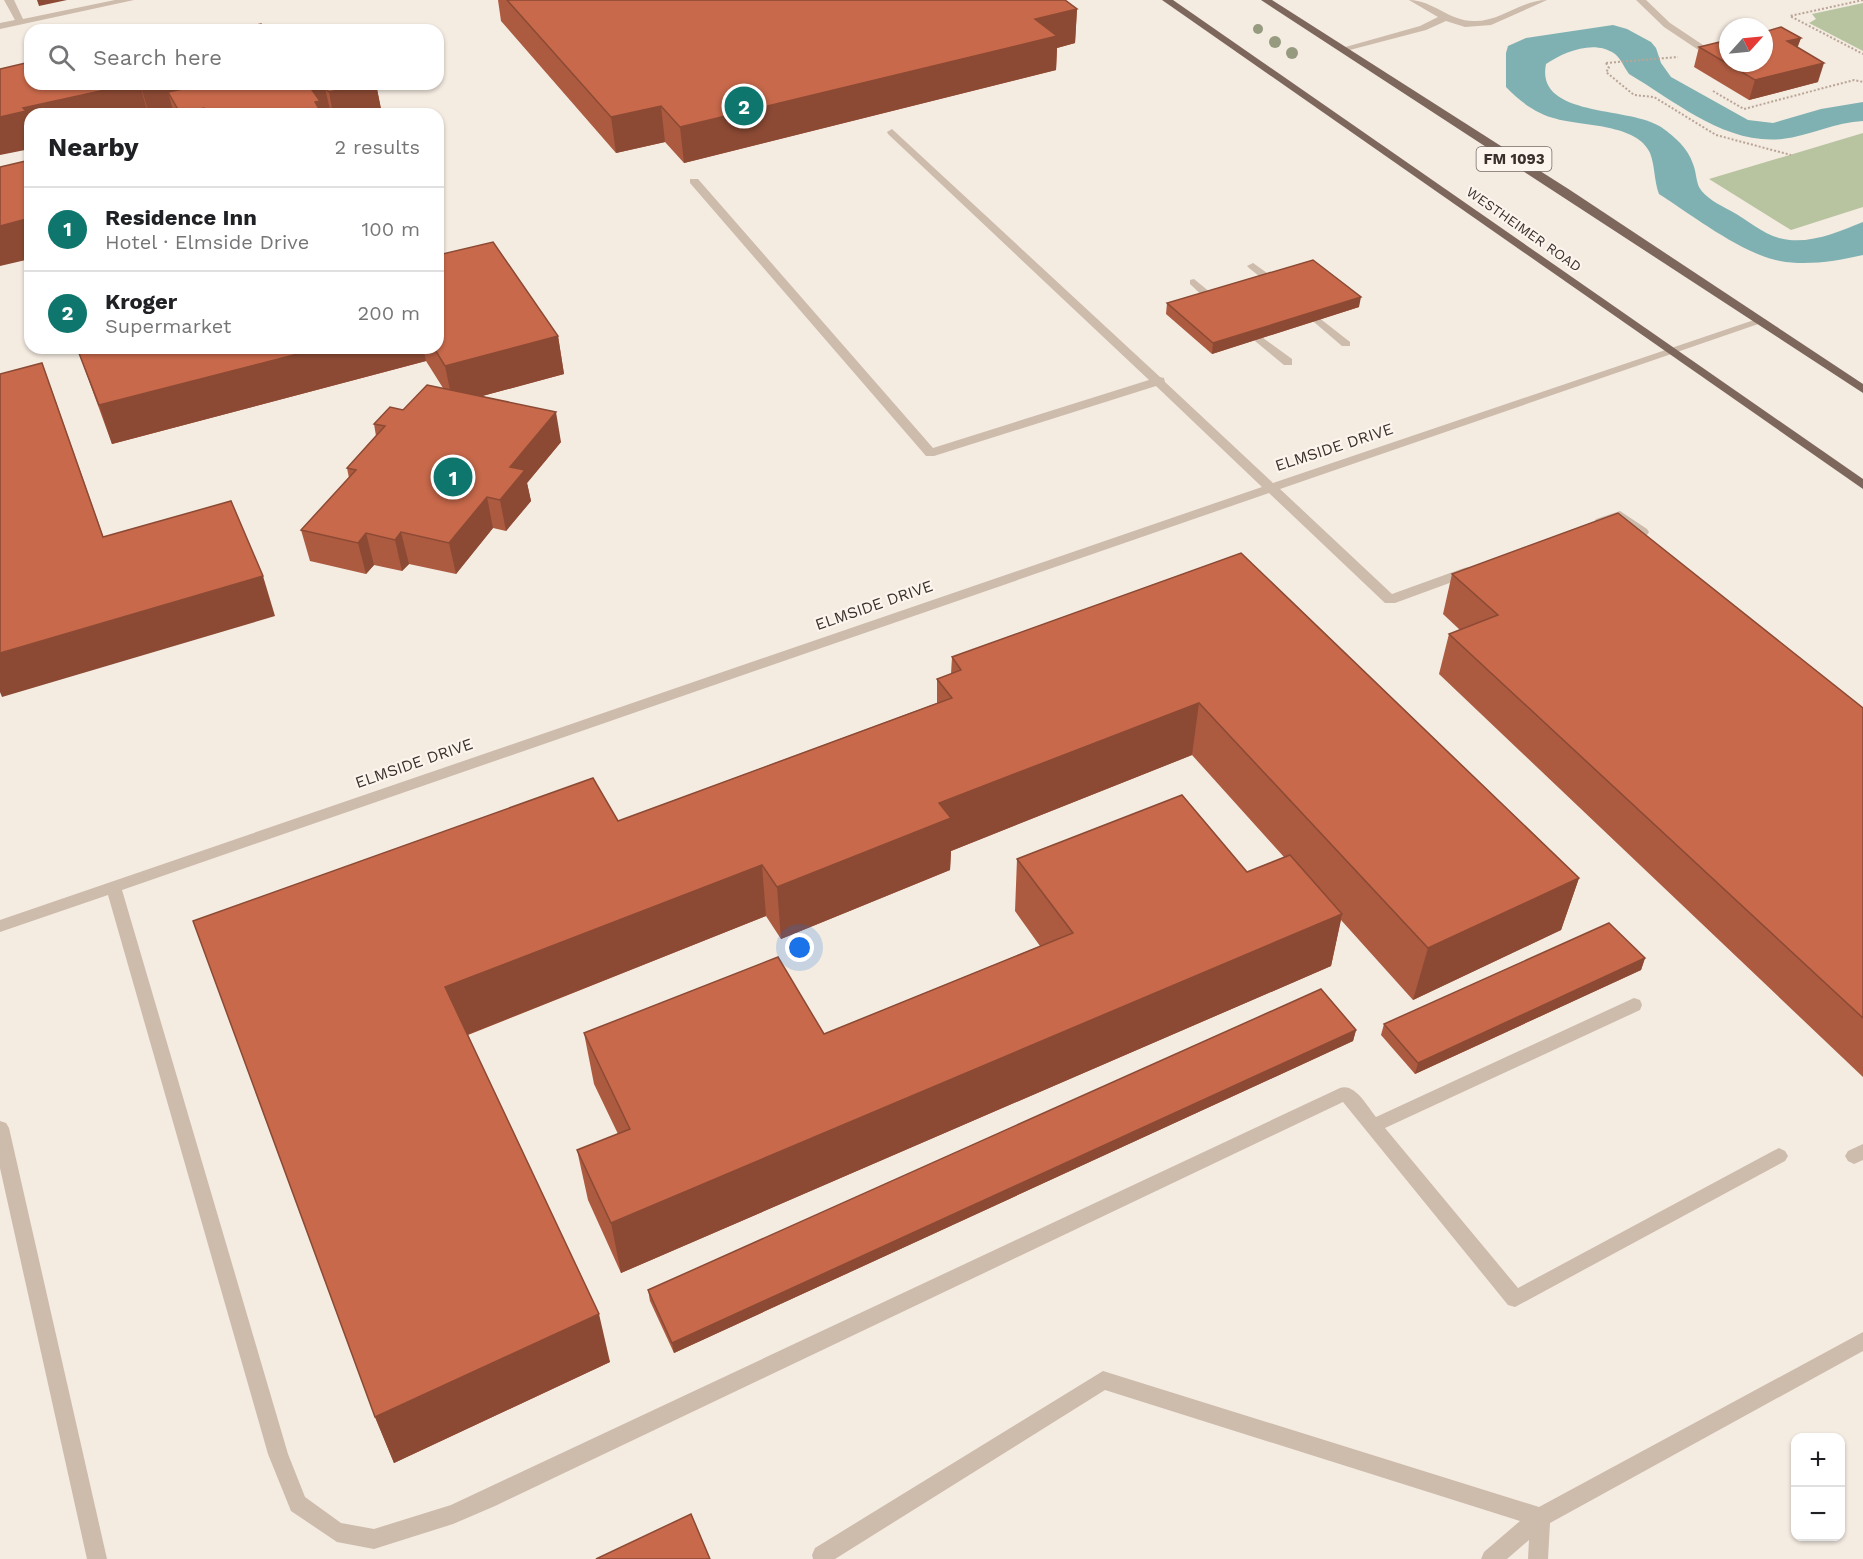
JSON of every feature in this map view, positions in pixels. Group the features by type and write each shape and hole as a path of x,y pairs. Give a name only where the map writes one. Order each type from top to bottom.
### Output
{"main road":[{"name":"WESTHEIMER ROAD","path":"1167,0 1863,485"},
{"name":"FM 1093","path":"1266,0 1863,389"}],"street":[{"path":"9,0 20,22"},
{"path":"0,26 129,0"},
{"path":"1414,0 1444,18 1470,26 1482,26 1542,0"},
{"path":"1641,0 1667,25 1715,57"},
{"path":"1345,50 1423,28 1444,18"},
{"path":"892,132 1160,381 1272,487 1302,519 1390,600 1478,568"},
{"path":"694,181 930,453 1160,381"},
{"path":"1253,266 1273,282"},
{"path":"1194,282 1213,300"},
{"path":"1318,320 1346,344"},
{"name":"ELMSIDE DRIVE","path":"0,926 1272,487 1761,321"},
{"path":"1259,339 1288,362"},
{"path":"1587,527 1620,515 1656,544"},
{"path":"113,886 278,1454 298,1504 337,1532 374,1539 453,1514 488,1499 1346,1093 1515,1299 1779,1156"},
{"path":"1373,1126 1634,1005"},
{"path":"0,1128 97,1559"},
{"path":"1491,1559 1540,1516 1860,1348"},
{"path":"824,1559 822,1555 1103,1380 1540,1516"},
{"path":"1538,1559 1540,1516"}],"path":[{"path":"1863,0 1790,16 1863,54"},
{"path":"1678,57 1606,63 1609,68 1605,72 1634,95 1654,97 1716,135 1791,155"},
{"path":"1706,87 1744,109 1854,80 1863,82"}],"green space":[{"path":"1863,3 1863,51 1809,23 1816,19 1812,14"},
{"path":"1863,133 1863,207 1791,230 1709,179"}],"water":[{"path":"1613,25 1627,29 1651,42 1671,77 1748,120 1773,123 1821,109 1863,102 1863,121 1782,139 1761,139 1741,135 1701,119 1629,74 1617,56 1607,50 1589,47 1579,49 1561,55 1546,64 1547,81 1555,94 1569,102 1647,120 1661,127 1688,153 1699,187 1705,195 1761,230 1779,238 1800,240 1822,237 1863,222 1863,255 1832,261 1800,263 1780,261 1750,251 1659,194 1650,153 1634,136 1622,131 1550,117 1529,107 1506,87 1508,46 1526,38"}],"building":[{"path":"507,0 1065,0 1077,9 1035,19 1057,36 680,127 661,106 611,117"},
{"path":"1781,27 1801,38 1787,41 1824,63 1755,80 1741,72 1773,72 1773,29"},
{"path":"1719,42 1719,59 1699,47"},
{"path":"24,63 24,90 105,90 23,108 24,111 0,117 0,69"},
{"path":"178,90 312,90 320,101 315,102 318,108 177,108 168,92"},
{"path":"24,161 24,220 0,226 0,167"},
{"path":"493,242 558,336 445,366 438,354 444,354 444,254"},
{"path":"1313,260 1361,297 1213,343 1167,303"},
{"path":"79,354 298,354 99,405"},
{"path":"42,363 103,537 231,501 263,576 0,653 0,374"},
{"path":"427,385 556,412 510,467 525,470 500,500 487,497 449,543 401,532 395,540 366,533 358,543 301,530 356,470 347,468 385,426 374,424 390,407 403,410"},
{"path":"1618,513 1863,708 1863,1018 1449,634 1498,615 1452,574"},
{"path":"1241,553 1579,878 1428,948 1199,703 939,803 951,818 777,887 762,865 445,987 599,1314 375,1417 193,921 593,778 618,821 952,698 937,679 961,670 952,657"},
{"path":"1182,795 1247,872 1290,855 1342,914 611,1223 577,1150 630,1129 584,1033 778,957 824,1034 1073,933 1017,859"},
{"path":"1609,923 1645,958 1418,1063 1384,1024"},
{"path":"1321,989 1356,1030 672,1343 648,1290"},
{"path":"691,1514 710,1559 596,1559"}],"place":[{"name":"Kroger","path":"744,106"},
{"name":"Residence Inn","path":"453,477"}]}
